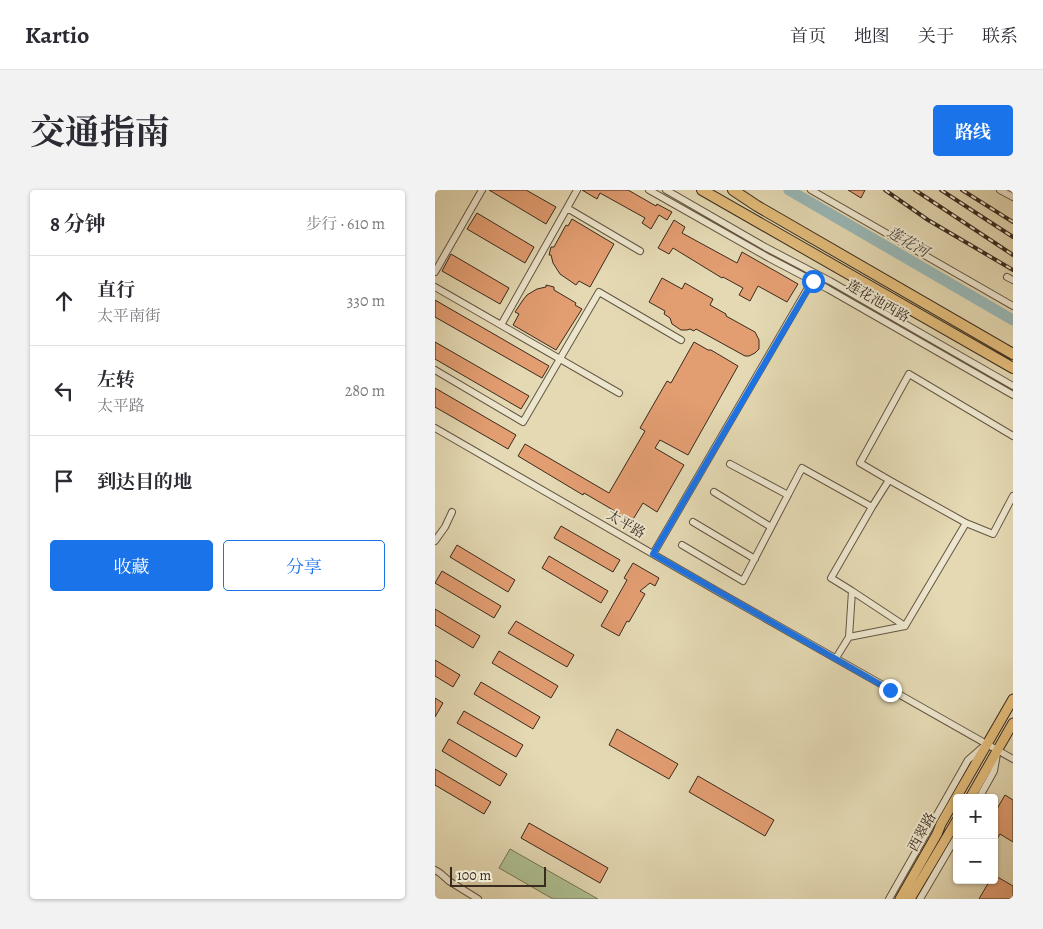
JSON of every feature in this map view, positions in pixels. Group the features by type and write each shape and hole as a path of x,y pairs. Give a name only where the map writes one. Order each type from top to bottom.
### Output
{"highway":[{"name":"莲花池西路","path":"702,190 1013,368"},
{"name":"莲花池西路","path":"724,190 757,206"},
{"name":"莲花池西路","path":"733,190 757,206 1013,354"}],"main road":[{"name":"西翠路","path":"900,899 1013,699"},
{"path":"972,794 1013,723"},
{"name":"西翠路","path":"910,899 953,827"}],"street":[{"path":"435,272 482,190"},
{"path":"501,325 577,190"},
{"name":"莲花池西路","path":"649,190 1013,395"},
{"name":"莲花池西路","path":"666,190 1013,386"},
{"path":"739,190 757,206"},
{"path":"811,190 1013,306"},
{"path":"1000,190 1013,197"},
{"path":"567,208 640,251"},
{"path":"653,554 813,281"},
{"path":"435,287 619,393"},
{"path":"435,370 523,422 599,292 681,340"},
{"path":"1013,436 909,374 860,463 966,524 993,534 1013,496"},
{"name":"太平路","path":"435,428 1013,759"},
{"path":"730,464 788,495"},
{"path":"682,545 743,581 802,468 872,507"},
{"path":"889,480 831,578 905,626"},
{"path":"714,492 771,527"},
{"path":"435,541 452,512"},
{"path":"693,522 755,559"},
{"path":"849,637 905,626 966,524"},
{"path":"835,658 849,637 852,592"},
{"path":"889,899 968,760 987,744"},
{"path":"981,794 994,771 997,750"},
{"path":"920,899 955,839"},
{"path":"435,870 478,899"}],"green space":[{"path":"510,849 598,899 553,899 499,868"}],"building":[{"path":"489,190 526,190 556,207 546,224"},
{"path":"582,190 628,190 656,206 657,204 672,212 667,220 659,215 651,229 642,223 645,218 600,193 597,199"},
{"path":"848,190 865,190 861,198"},
{"path":"477,213 534,247 525,263 467,229"},
{"path":"572,219 614,244 590,287 579,281 576,285 560,274 553,263 551,255 549,255 551,247 554,247 566,225 568,226"},
{"path":"674,220 685,227 682,233 737,263 742,252 798,284 787,302 758,286 750,301 739,295 743,288 722,278 673,248 669,254 658,248"},
{"path":"451,254 509,288 500,304 442,271"},
{"path":"662,278 682,289 685,283 713,299 710,305 755,332 759,340 759,349 749,356 745,356 696,329 694,331 690,329 681,330 672,324 670,318 664,314 665,311 649,302"},
{"path":"546,285 554,287 554,290 576,303 575,305 582,309 556,350 513,325 519,314 515,312 527,295 537,289 546,287"},
{"path":"435,300 549,366 542,378 435,317"},
{"path":"435,342 529,396 521,409 435,359"},
{"path":"694,342 738,366 688,455 660,440 655,448 684,465 657,512 643,503 632,521 584,493 583,495 518,456 525,444 609,493 645,431 640,428 667,381 671,383"},
{"path":"435,388 516,435 508,449 435,407"},
{"path":"561,526 620,560 613,572 554,538"},
{"path":"457,545 515,580 508,592 450,557"},
{"path":"549,556 608,591 601,603 542,568"},
{"path":"633,563 659,578 655,586 650,583 640,591 645,594 619,636 601,626 627,580 624,578"},
{"path":"442,571 501,606 494,618 435,583"},
{"path":"435,609 480,636 473,648 435,625"},
{"path":"516,621 574,655 567,667 508,633"},
{"path":"499,651 558,686 551,698 492,663"},
{"path":"435,660 460,675 453,687 435,676"},
{"path":"481,682 540,717 533,729 474,694"},
{"path":"435,698 443,703 435,717"},
{"path":"464,711 523,745 516,757 457,723"},
{"path":"617,729 678,764 669,779 609,745"},
{"path":"449,739 507,774 500,786 442,751"},
{"path":"435,769 491,802 484,814 435,785"},
{"path":"698,776 774,820 765,836 689,792"},
{"path":"1005,795 1013,800 1013,842 1000,834 998,837 998,807"},
{"path":"529,823 608,868 600,883 521,838"},
{"path":"998,877 1013,886 1013,899 979,899 988,884 998,884"}],"waterway":[{"name":"莲花河","path":"789,190 1013,320"}],"railway":[{"path":"885,190 928,220 1013,270"},
{"path":"915,190 1013,255"},
{"path":"941,190 1013,237"},
{"path":"962,190 1013,222"}],"route":[{"path":"813,281 653,554 890,690"}]}
